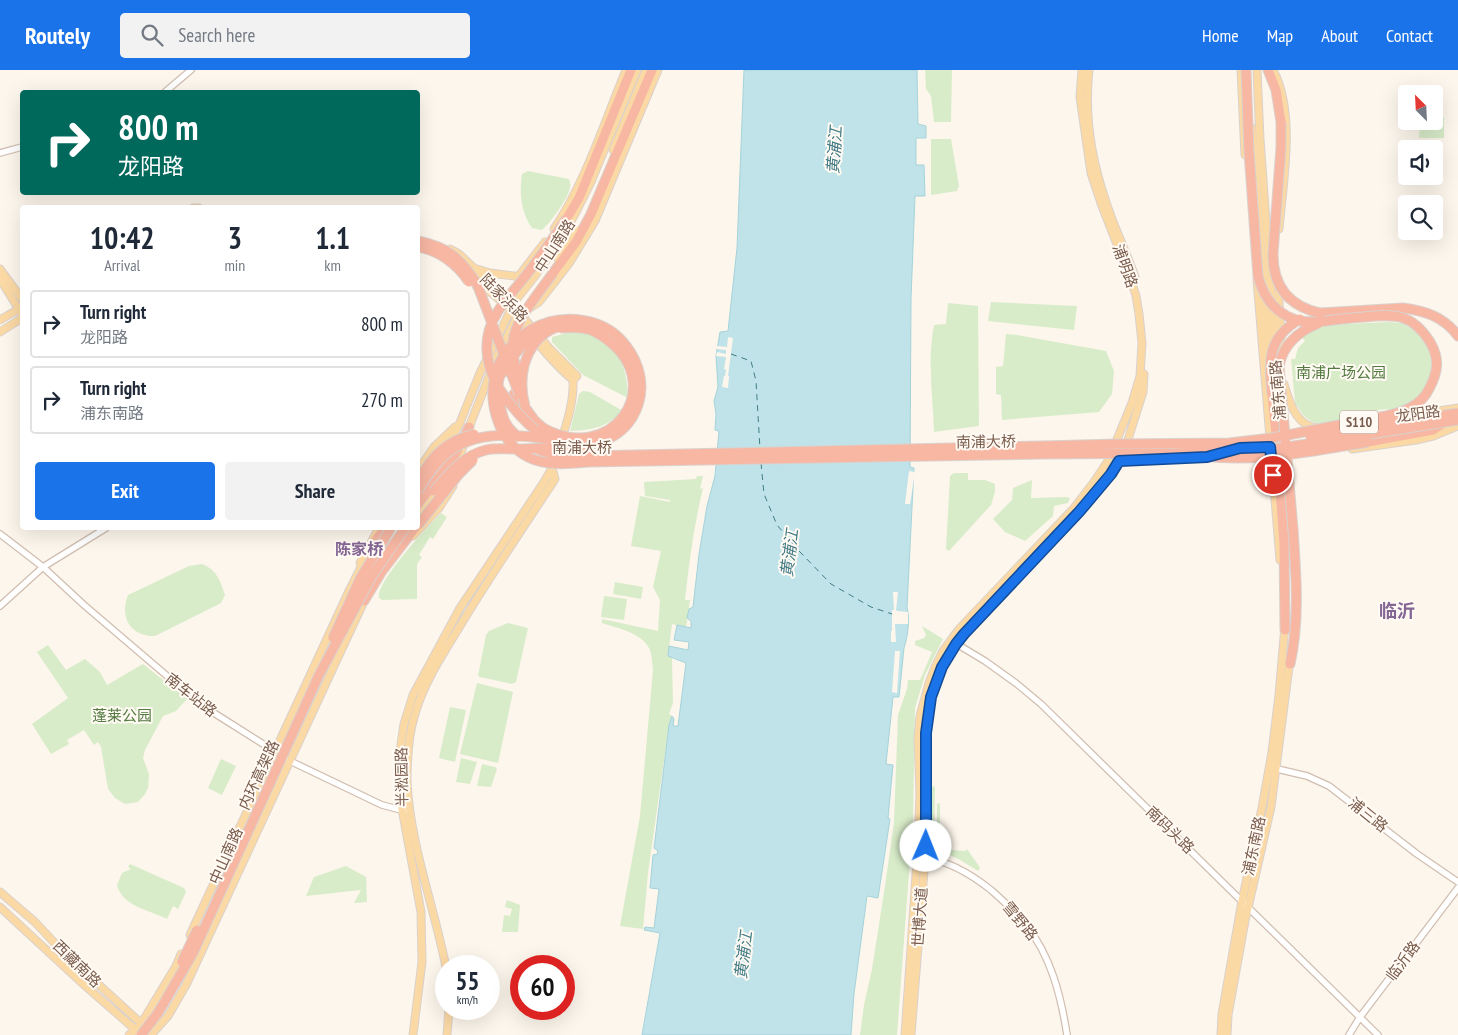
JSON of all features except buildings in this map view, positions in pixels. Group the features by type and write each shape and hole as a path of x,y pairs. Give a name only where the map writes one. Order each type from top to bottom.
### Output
{"highway":[{"path":"573,444 565,445 548,439 523,420 504,396 492,376 486,346 488,334 496,314 567,218 578,198 631,70"},
{"path":"525,406 519,386 513,352 514,336 520,321 576,242 585,226 600,196 652,70"},
{"path":"1248,70 1249,152 1260,282 1270,302 1284,314 1300,321 1317,322 1322,317"},
{"path":"1229,443 1272,438 1402,412 1413,406 1427,393 1435,376 1437,366 1436,356 1430,342 1408,320 1390,315 1322,317 1288,298 1278,282 1274,271 1273,254 1281,147 1281,122 1276,90 1268,70"},
{"path":"420,240 454,256 464,265 477,284 525,406"},
{"path":"420,248 438,253 452,263 465,275 472,286 519,406 530,425"},
{"path":"1285,630 1285,562 1270,365 1270,356 1278,336 1299,319 1403,308 1430,313 1436,316 1444,321 1458,336"},
{"path":"1290,664 1296,624 1296,576 1279,366 1283,353 1293,339 1322,317"},
{"name":"南浦大桥","path":"573,444 590,445 604,441 614,436 630,422 636,413 640,400 640,374 631,352 623,340 613,332 603,326 590,322 564,319 538,326 510,346 499,364 493,386 495,412 508,440 517,450 543,462 568,464 587,462 1175,453 1274,449 1458,420"},
{"name":"南浦大桥","path":"437,490 457,466 476,453 498,448 512,449 573,444 607,435 621,426 629,416 636,400 637,386 632,363 626,351 616,340 604,332 586,325 572,323 556,326 541,336 528,354 524,362 522,388 525,406 530,415 543,428 568,438 592,437 605,433 616,425 624,417 630,405 633,384 631,372 625,357 617,347 590,330 576,327 560,328 546,331 534,336 523,344 498,379 499,401 506,424 527,444 545,453 560,456 1118,444 1255,444 1458,410"},
{"path":"1175,453 1221,458 1265,457 1311,451 1433,430 1447,421 1458,410"},
{"path":"420,495 458,450 469,427"},
{"path":"420,501 446,463 456,432"},
{"path":"420,477 433,457 452,441 462,436 490,432 573,444"},
{"path":"420,487 437,463 456,447 479,437 504,435"},
{"path":"420,521 473,460 493,452 512,449"},
{"path":"420,510 437,490"},
{"path":"373,544 386,530"},
{"name":"内环高架路","path":"138,1034 158,1013 193,953 387,530"},
{"path":"374,562 394,530"},
{"path":"374,562 398,530"},
{"name":"内环高架路","path":"374,562 403,530"},
{"path":"364,601 389,561 413,530"}],"main road":[{"name":"中山南路","path":"518,277 548,239 572,200 626,70"},
{"name":"中山南路","path":"420,483 456,432 480,373 512,308 558,242 592,182 637,70"},
{"name":"中山南路","path":"420,515 437,490 454,471 497,356 519,316 573,238 584,218 646,70"},
{"name":"中山南路","path":"519,316 539,302 570,262 595,221 658,70"},
{"name":"浦明路","path":"1082,70 1080,98 1091,173 1131,280 1139,314 1142,344 1140,376 1136,392 1108,461"},
{"name":"浦明路","path":"1090,70 1087,97 1092,153 1106,203 1136,280 1145,321 1146,346 1142,392 1125,449"},
{"name":"浦东南路","path":"1242,70 1244,140 1298,555 1300,619 1296,652 1287,680"},
{"name":"浦东南路","path":"1248,70 1265,309 1270,447 1281,569 1283,656"},
{"name":"浦东南路","path":"1257,70 1260,139 1271,277 1278,301"},
{"name":"浦东南路","path":"1227,1035 1228,1015 1248,908 1271,807 1272,768 1288,595 1284,384 1278,301 1278,252 1286,127 1283,94 1273,70"},
{"name":"陆家浜路","path":"420,239 440,243 459,254 550,348 575,378"},
{"name":"陆家浜路","path":"420,251 431,254 449,263 470,283 476,287 488,290 512,308"},
{"path":"0,269 20,296"},
{"path":"475,269 518,277 530,278 535,276"},
{"name":"浦东南路","path":"1265,309 1271,277"},
{"path":"0,279 20,308"},
{"path":"1265,309 1277,314 1280,320"},
{"path":"0,320 20,310"},
{"path":"503,346 515,333 519,316"},
{"name":"陆家浜路","path":"519,316 541,347 575,378"},
{"path":"0,332 20,319"},
{"path":"515,333 541,347"},
{"name":"半淞园路","path":"413,1035 422,962 420,912 400,798 399,758 404,724 413,695 460,608 500,550 552,468 564,432 575,378"},
{"name":"龙阳路","path":"1284,384 1289,402 1295,413 1306,424 1316,428 1458,410"},
{"name":"中山南路","path":"420,467 434,447 452,431 463,417"},
{"name":"龙阳路","path":"1285,458 1416,440 1458,426"},
{"path":"1125,449 1270,447"},
{"path":"1119,461 1207,457 1240,448"},
{"name":"世博大道","path":"953,642 1079,512 1111,474 1125,449"},
{"name":"中山南路","path":"420,529 445,500 456,481 461,455"},
{"name":"浦东南路","path":"1221,1035 1222,1014 1242,901 1272,768 1290,664 1293,607 1292,565 1285,458"},
{"name":"世博大道","path":"911,1035 921,856 918,749 920,716 929,683 935,666 969,618 1074,508 1108,461"},
{"name":"半淞园路","path":"444,955 422,871 410,812 407,758 414,715 436,665 555,480 552,468"},
{"path":"437,490 459,469"},
{"name":"中山南路","path":"347,595 348,588 378,530"},
{"name":"中山南路","path":"129,1035 138,1034 141,1024 176,966 347,595 361,567 387,530"},
{"name":"中山南路","path":"153,1034 168,1016 186,985 375,578 409,530"},
{"name":"中山南路","path":"352,627 388,569 419,530"},
{"path":"361,567 373,544"},
{"name":"世博大道","path":"905,1035 921,856"},
{"name":"西藏南路","path":"0,892 35,922 63,952 153,1034"},
{"name":"西藏南路","path":"0,907 138,1034"},
{"path":"447,1035 448,1020"}],"street":[{"path":"167,90 190,70"},
{"path":"0,153 20,148"},
{"path":"0,606 43,567 103,530"},
{"name":"南车站路","path":"0,534 43,567 84,605 206,708 290,761 382,805 410,812"},
{"name":"南码头路","path":"953,642 985,661 1041,704 1378,1035"},
{"name":"浦三路","path":"1272,768 1307,776 1330,786 1417,854 1458,882"},
{"name":"雪野路","path":"921,856 940,860 978,879 1025,923 1037,940 1054,977 1063,1010 1067,1035"},
{"name":"临沂路","path":"1349,1035 1458,888"}],"green space":[{"path":"925,70 952,70 951,122 934,122 931,96 926,89"},
{"path":"1444,117 1444,138 1419,138 1419,130 1443,130"},
{"path":"931,139 951,139 959,186 957,191 931,195"},
{"path":"528,171 569,179 570,183 569,192 563,204 542,230 532,228 523,209 521,181 522,174"},
{"path":"991,302 1077,306 1074,330 988,321"},
{"path":"948,303 978,306 979,426 934,432 931,365 932,338 934,325 946,324"},
{"name":"南浦广场公园","path":"1402,323 1416,331 1427,343 1433,359 1433,376 1421,394 1407,409 1388,414 1387,409 1377,410 1378,415 1322,425 1312,422 1303,415 1295,403 1291,359 1295,359 1298,348 1305,341 1302,337 1313,329 1325,325"},
{"path":"579,332 603,340 617,354 625,374 628,398 583,375 552,342 552,337"},
{"path":"1006,334 1106,351 1114,371 1112,394 1099,412 1002,420 1001,395 996,394 996,367 1003,366"},
{"path":"583,391 590,392 623,411 611,421 599,427 570,431 579,394"},
{"path":"954,473 968,473 968,480 985,480 995,484 995,492 991,505 949,551 946,549 950,476"},
{"path":"697,476 703,476 700,489 703,488 694,530 685,600 690,600 686,628 672,624 668,656 672,658 673,703 669,714 672,716 669,725 648,873 643,929 620,926 640,816 653,670 651,652 642,639 629,632 602,623 602,619 658,631 660,600 653,587 661,551 631,546 640,496 670,502 670,500 645,496 644,482 696,479"},
{"path":"1032,480 1031,498 1070,498 1068,503 1054,506 1053,516 1025,541 1005,532 993,519 1012,500 1013,488"},
{"path":"441,513 447,517 433,539 430,537 419,555 422,557 417,564 417,599 382,600 379,598 380,590 394,567"},
{"path":"202,564 215,572 219,580 225,595 221,603 155,636 139,633 129,624 125,611 128,595 189,566"},
{"path":"615,582 643,587 641,599 613,594"},
{"path":"604,596 627,599 624,620 601,617"},
{"path":"508,623 528,628 516,682 512,684 478,676 486,635 489,631"},
{"path":"922,626 943,639 925,675 915,708 913,819 897,1035 860,1035 894,822 898,715 907,689 908,680 920,680 932,652 915,645 915,641 924,638 926,635"},
{"name":"蓬莱公园","path":"48,645 66,670 85,659 100,672 107,685 143,664 187,699 176,711 163,716 145,750 143,758 149,774 148,788 138,802 125,804 115,798 108,789 101,747 98,742 94,745 84,730 67,740 69,744 51,754 32,724 68,698 37,652"},
{"path":"477,683 513,692 498,763 460,754"},
{"path":"450,707 466,710 455,762 439,758"},
{"path":"461,758 477,762 470,784 456,782"},
{"path":"221,759 236,766 222,795 208,788"},
{"path":"482,764 497,769 491,787 477,786"},
{"path":"932,786 935,787 934,839 931,839"},
{"path":"937,803 940,804 940,839 948,844 952,850 965,851 967,849 980,868 978,871 940,849 937,838"},
{"path":"130,864 184,888 186,892 178,909 173,906 167,919 130,903 124,898 117,885 122,873 131,869 128,867"},
{"path":"346,866 366,877 367,902 354,903 361,890 306,896 314,877"},
{"path":"507,900 520,905 518,932 502,932 504,915 510,916 512,909 505,907"}],"water":[{"name":"黄浦江","path":"744,70 917,70 918,124 926,126 926,138 916,138 916,165 924,165 925,196 915,196 911,299 910,467 914,468 907,607 908,628 899,697 893,697 886,764 893,765 888,818 890,819 878,898 867,896 854,994 851,1035 642,1035 660,933 644,930 645,927 654,928 659,889 650,888 653,855 657,854 658,851 654,848 669,725 672,716 674,719 673,726 678,726 686,663 668,656 669,646 688,650 689,642 674,640 677,625 691,628 691,621 687,618 689,609 693,607 707,506 715,476 719,431 715,430 716,414 714,401 718,387 716,356 720,332 728,331 737,248"}],"pier":[{"path":"728,337 733,338 728,388 722,387 726,370 724,369 726,357 716,356 717,352 726,354 726,350 717,349 717,346 727,347"},
{"path":"909,471 915,472 910,504 905,504"},
{"path":"893,592 898,592 896,610 908,612 908,624 895,624 896,642 891,642 892,610 894,610"},
{"path":"895,651 900,651 897,693 892,692"}],"ferry route":[{"path":"731,354 751,361 756,381 760,449"},
{"path":"761,463 764,494 777,525 800,552 831,584 871,607 892,614"}],"district":[{"name":"陈家桥","path":"359,549"},
{"name":"临沂","path":"1397,611"}],"route":[{"path":"926,846 926,733 931,697 942,667 964,634 1079,512 1111,474 1119,461 1207,457 1240,448 1270,447 1273,475"}]}
